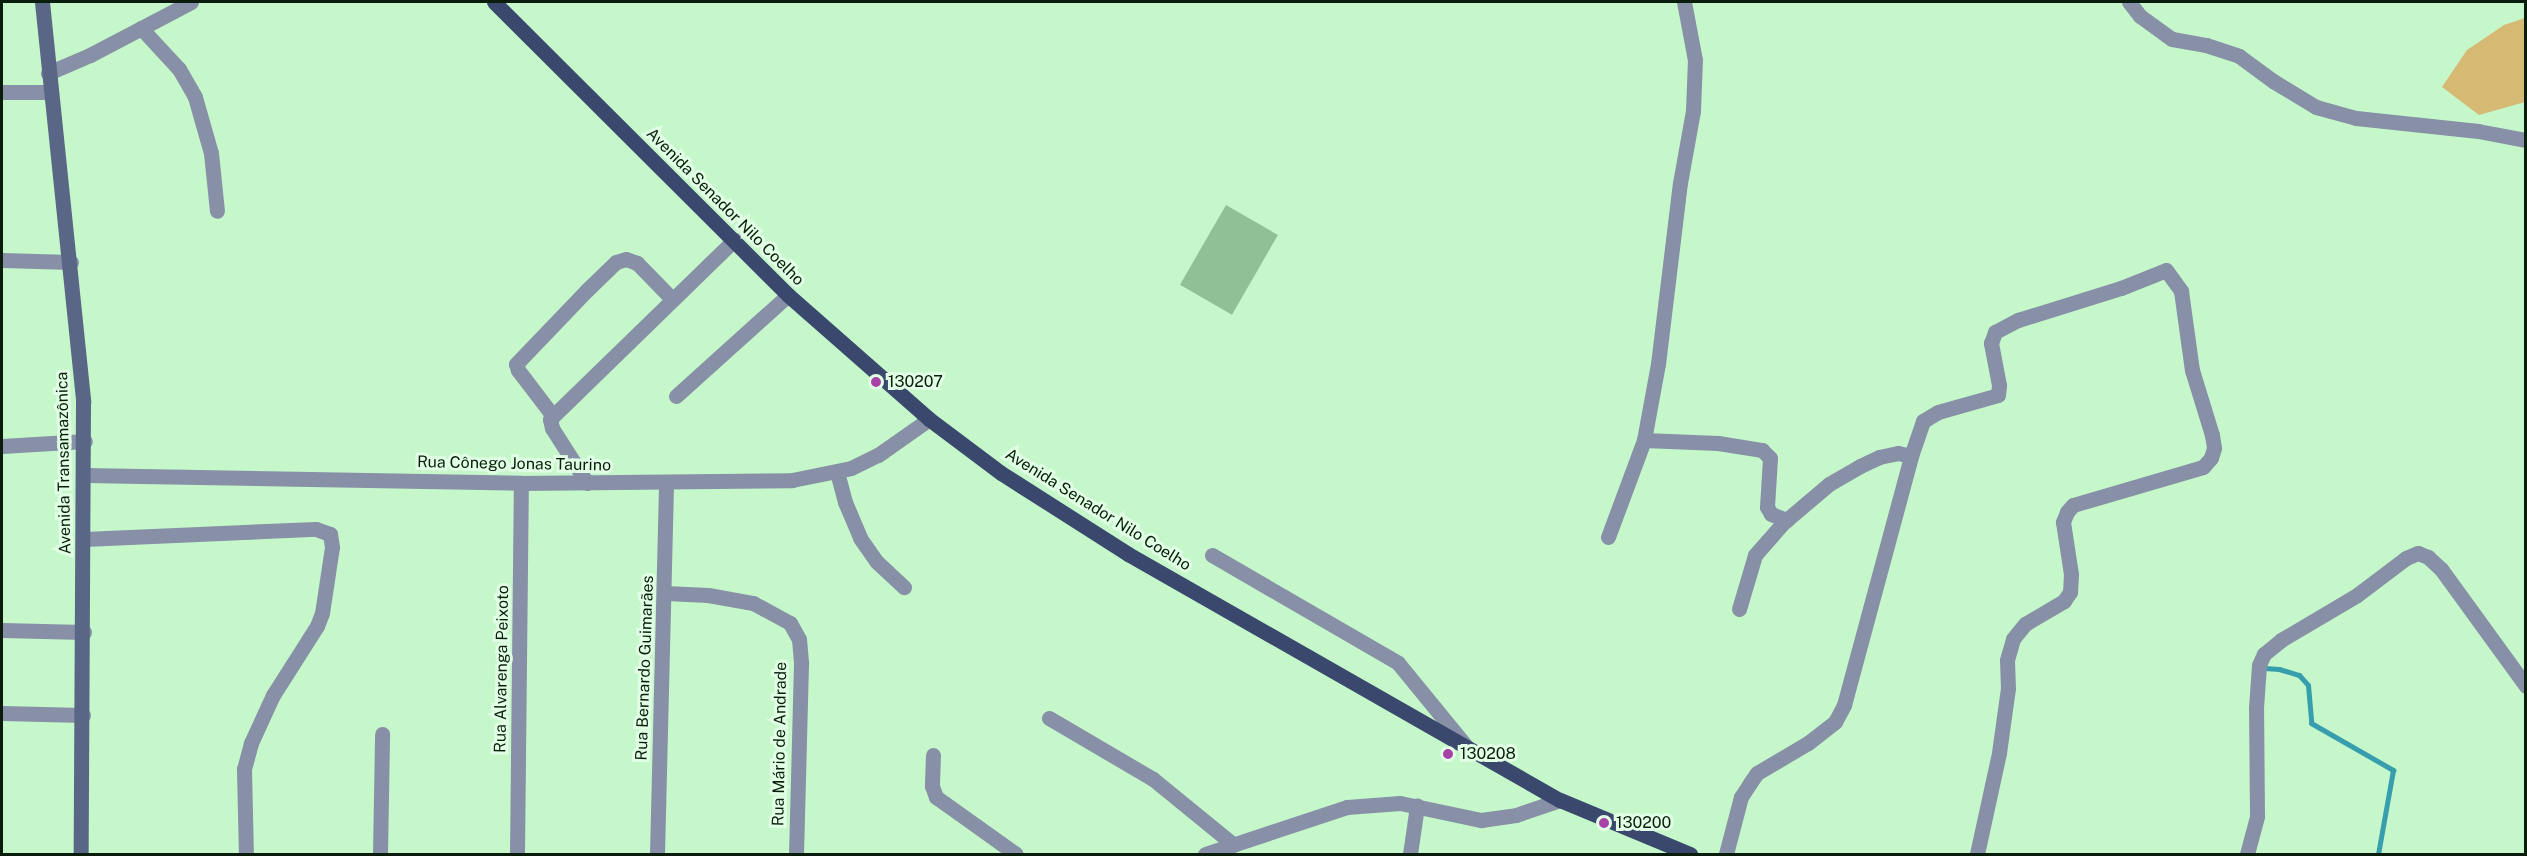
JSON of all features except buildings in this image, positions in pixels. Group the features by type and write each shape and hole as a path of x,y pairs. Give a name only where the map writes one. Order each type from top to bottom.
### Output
{"main road":[{"name":"Avenida Senador Nilo Coelho","path":"494,2 788,295 929,419 1001,472 1128,554 1560,800 1662,849 1690,855"}],"street":[{"name":"Avenida Transamazônica","path":"42,2 70,262 85,441 81,855"},
{"path":"48,73 191,2"},
{"path":"1608,537 1644,440 1658,364 1680,183 1693,111 1695,60 1684,2"},
{"path":"2129,2 2140,16 2172,39 2206,45 2240,56 2273,81 2316,107 2356,118 2467,130 2526,140"},
{"path":"141,28 179,69 195,97 211,153 217,211"},
{"path":"2,92 50,92"},
{"path":"586,483 552,428 550,419 734,240"},
{"path":"553,416 518,370 516,364 587,290 616,262 626,259 638,263 672,299"},
{"path":"2,261 70,262"},
{"path":"1726,855 1741,797 1757,773 1808,743 1835,722 1844,705 1920,426 1928,417 1998,395 1999,385 1991,343 1995,332 2018,320 2121,288 2156,272 2166,270 2175,279 2181,291 2192,370 2212,435 2214,448 2211,458 2203,467 2073,505 2067,512 2063,522 2071,574 2070,592 2064,601 2025,624 2013,639 2007,660 2008,688 1999,753 1977,855"},
{"path":"675,396 788,295"},
{"name":"Rua Cônego Jonas Taurino","path":"84,475 521,483 792,480 837,472 878,455 929,419"},
{"path":"1644,440 1718,443 1762,450 1770,458 1767,507 1771,514 1786,520"},
{"path":"2,446 85,441"},
{"path":"1739,609 1755,555 1786,520 1829,484 1860,466 1879,457 1898,453 1911,456"},
{"path":"837,472 845,502 861,538 877,562 904,586"},
{"name":"Rua Alvarenga Peixoto","path":"517,855 521,483"},
{"name":"Rua Bernardo Guimarães","path":"657,855 666,483"},
{"path":"84,539 316,529 330,534 332,547 320,619 273,695 251,743 244,769 246,855"},
{"path":"2247,855 2257,816 2256,708 2259,665 2264,654 2282,640 2357,595 2406,558 2418,554 2428,557 2441,569 2526,686"},
{"path":"1212,555 1398,663 1467,748"},
{"name":"Rua Mário de Andrade","path":"665,593 708,595 753,603 790,623 799,639 801,664 796,855"},
{"path":"2,630 84,632"},
{"path":"2,713 83,715"},
{"path":"1049,718 1153,779 1234,845"},
{"path":"380,855 382,734"},
{"path":"933,755 932,786 936,797 959,816 1016,855"},
{"path":"1206,855 1347,807 1400,803 1481,820 1516,815 1560,800"},
{"path":"1410,855 1417,806"}],"shaded area":[{"path":"2525,18 2525,102 2479,115 2442,87 2467,50 2504,25"}],"waterway":[{"path":"2264,668 2279,669 2299,675 2308,685 2311,723 2393,770 2378,854"}],"place":[{"name":"130207","path":"876,382"},
{"name":"130208","path":"1448,754"},
{"name":"130200","path":"1604,823"}]}
